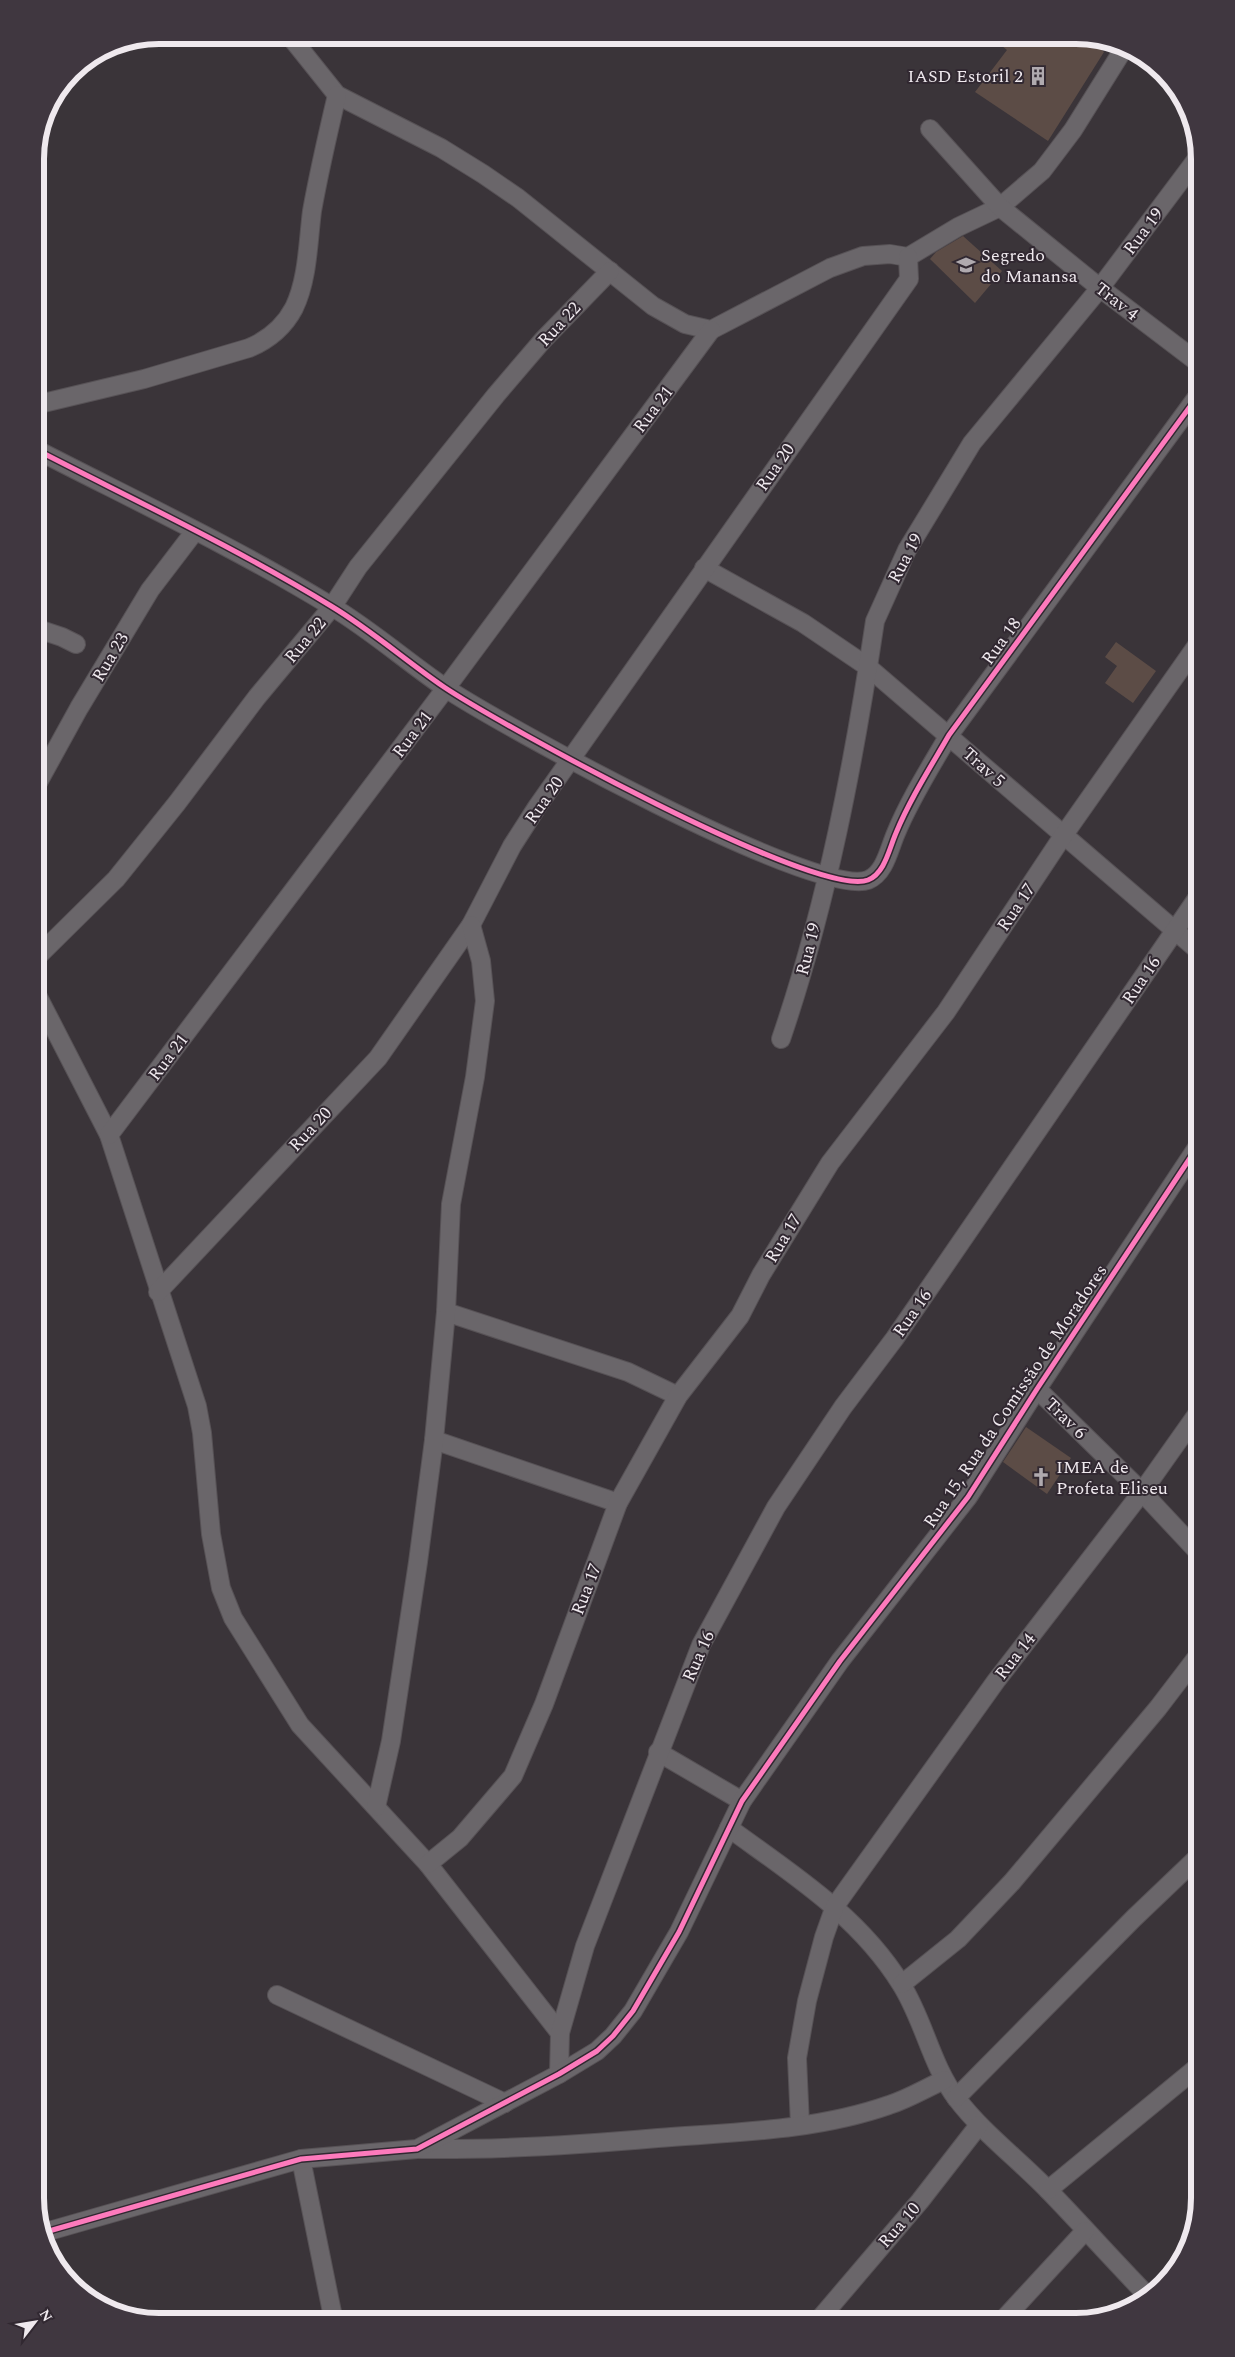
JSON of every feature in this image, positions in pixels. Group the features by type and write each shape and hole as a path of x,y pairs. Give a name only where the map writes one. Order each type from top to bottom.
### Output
{"street":[{"path":"297,44 337,95 441,148 483,174 518,198 653,306 685,324 712,330 830,268 863,256 890,254 908,257 958,227 1000,207 1042,171 1073,130 1121,53"},
{"path":"44,403 144,379 249,348 265,341 279,328 293,309 302,287 320,165 337,95"},
{"name":"Trav 4","path":"930,129 1000,207 1100,288 1191,357"},
{"name":"Rua 19","path":"781,1039 800,982 844,803 875,621 886,594 907,550 972,443 1100,288 1191,168"},
{"name":"Rua 20","path":"158,1292 378,1058 471,925 512,846 704,568 909,279 908,257"},
{"name":"Rua 22","path":"44,950 116,878 177,803 258,697 332,607 358,567 496,395 543,340 610,271"},
{"name":"Rua 21","path":"108,1135 446,688 712,330"},
{"name":"Rua 18","path":"44,454 195,531 332,607 446,688 571,760 722,836 826,876 862,881 870,879 884,863 914,794 949,736 1191,405"},
{"name":"Rua 23","path":"44,772 79,708 150,590 195,531"},
{"name":"Trav 5","path":"704,568 803,623 868,667 1191,944"},
{"path":"44,631 76,644"},
{"name":"Rua 17","path":"428,1864 460,1838 513,1776 544,1704 618,1503 678,1396 740,1316 761,1275 830,1163 946,1012 1063,836 1191,654"},
{"name":"Rua 16","path":"559,2074 560,2033 585,1946 658,1752 701,1645 776,1507 843,1407 895,1338 1191,907"},
{"path":"376,1807 385,1774 405,1656 434,1440 446,1312 452,1204 485,1001 481,961 471,925"},
{"path":"44,1009 108,1135 197,1406 202,1433 216,1563 221,1588 233,1618 300,1725 428,1864 560,2033"},
{"name":"Rua 15, Rua da Comissão de Moradores","path":"417,2149 559,2074 597,2051 613,2036 633,2011 679,1932 742,1801 840,1661 968,1497 1191,1156"},
{"path":"446,1312 628,1372 678,1396"},
{"name":"Trav 6","path":"1037,1389 1142,1492 1191,1544"},
{"name":"Rua 14","path":"800,2125 797,2058 808,2001 824,1937 835,1906 996,1681 1142,1492 1191,1423"},
{"path":"434,1440 618,1503"},
{"path":"902,1984 958,1939 1012,1882 1158,1708 1191,1664"},
{"path":"658,1752 742,1801"},
{"path":"729,1828 835,1906 857,1927 902,1984 944,2080 956,2098 979,2125 1048,2190 1085,2232 1144,2292"},
{"path":"956,2098 1134,1918 1191,1864"},
{"path":"277,1995 504,2103"},
{"path":"1048,2190 1191,2072"},
{"path":"49,2231 302,2159 417,2149 494,2150 561,2146 800,2125 844,2118 890,2105 944,2080"},
{"name":"Rua 10","path":"824,2313 920,2201 979,2125"},
{"path":"302,2159 332,2313"},
{"path":"1009,2313 1085,2232"}],"building":[{"name":"IASD Estoril 2","path":"999,44 1084,44 1097,46 1104,52 1048,141 975,92 1007,50"},
{"name":"Segredo do Manansa","path":"963,236 1002,271 975,303 930,259 936,252"},
{"path":"1116,642 1156,671 1133,703 1105,683 1117,666 1105,657"},
{"name":"IMEA de Profeta Eliseu","path":"1026,1427 1071,1458 1047,1494 1003,1462"}],"cycle path":[{"path":"44,454 259,564 360,625 444,687 476,707 658,805 726,837 788,863 837,879 868,880 879,872 908,808 949,735 1191,405"},
{"path":"49,2231 301,2159 417,2149 559,2074 597,2051 613,2036 633,2011 679,1932 742,1801 840,1661 968,1497 1191,1157"}],"place":[{"name":"IASD Estoril 2","path":"1038,76"},
{"name":"Segredo do Manansa","path":"966,265"},
{"name":"IMEA de Profeta Eliseu","path":"1041,1477"}]}
